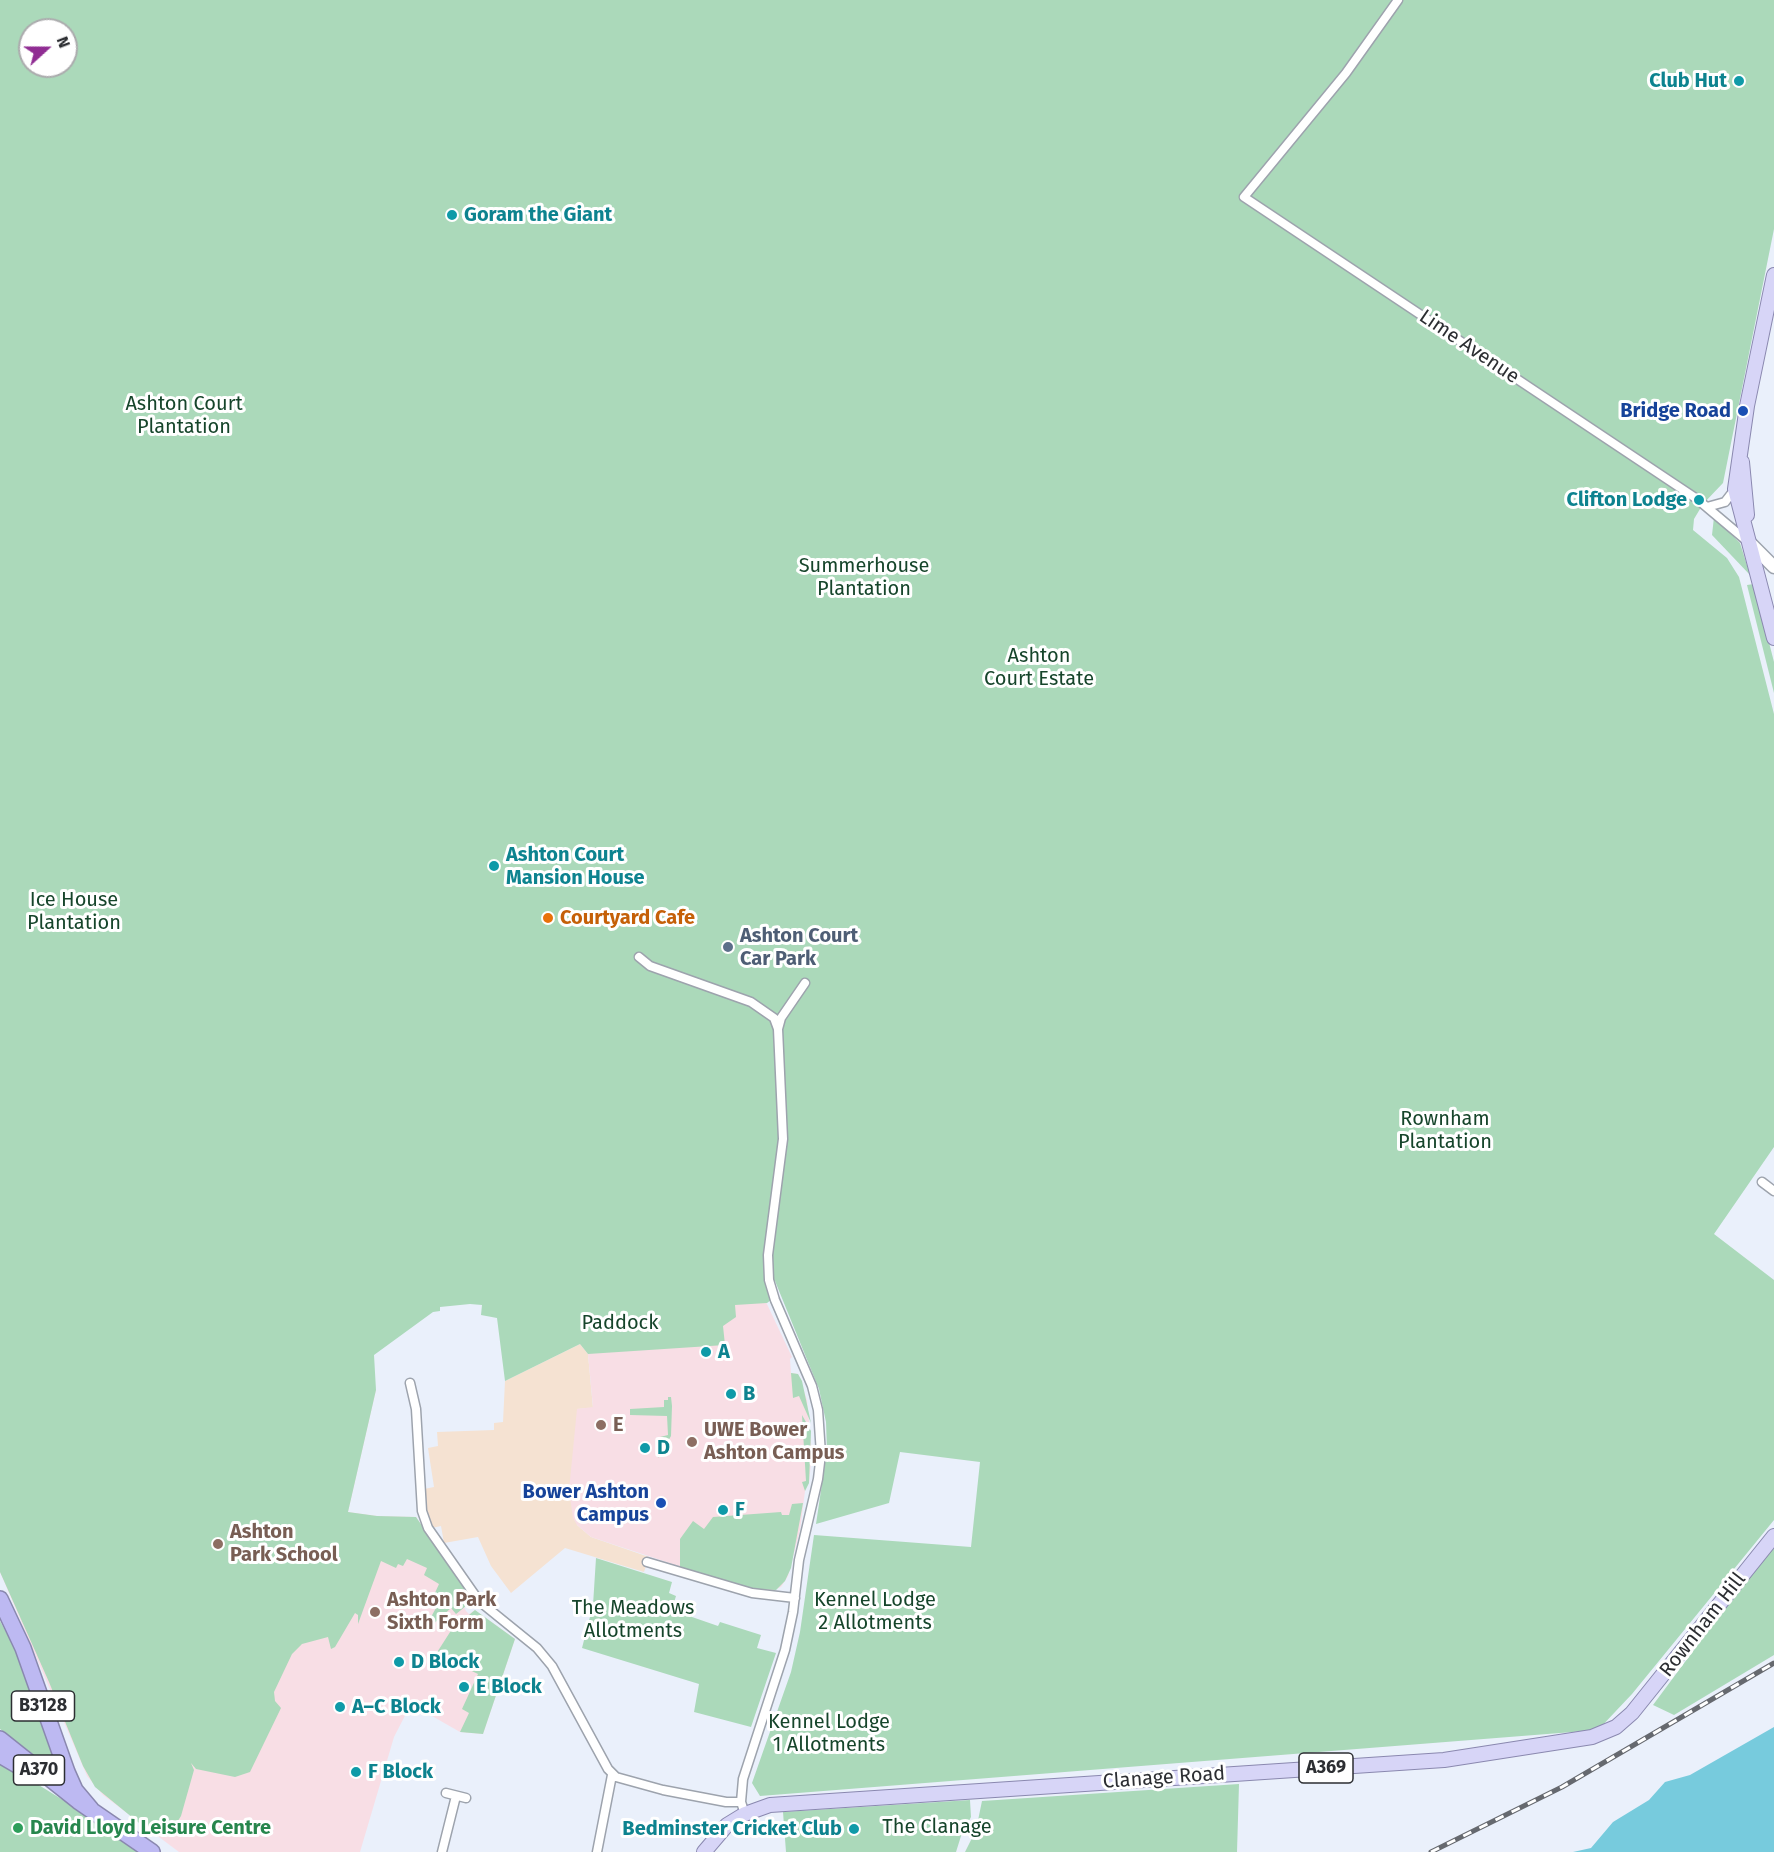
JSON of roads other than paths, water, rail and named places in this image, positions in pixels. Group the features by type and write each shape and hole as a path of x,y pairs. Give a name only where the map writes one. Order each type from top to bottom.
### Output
{"highway":[{"name":"B3128","path":"0,1599 23,1648 67,1772 85,1805"},
{"name":"A370","path":"0,1739 85,1805 152,1852"},
{"path":"0,1755 85,1805"}],"main road":[{"path":"1774,275 1747,406 1735,489 1774,638"},
{"path":"1740,454 1749,537 1774,567"},
{"name":"Rownham Hill","path":"1632,1713 1774,1536"},
{"name":"Clanage Road","path":"704,1852 743,1808 919,1794 1444,1760 1592,1737 1616,1727 1632,1713"}],"street":[{"name":"Lime Avenue","path":"1398,0 1346,73 1244,197 1694,497"},
{"path":"1735,489 1725,502 1705,505 1749,537"},
{"path":"410,1383 416,1409 422,1510 428,1528 479,1601 548,1659 558,1674 594,1748 612,1774 670,1792 726,1802 743,1808 743,1779 782,1662 795,1598 799,1560 818,1479 820,1438 812,1386 775,1300 769,1280 768,1255 783,1139 778,1029 774,1018 751,1002 650,966 639,957"},
{"path":"778,1029 781,1018 805,983"},
{"path":"1762,1182 1774,1191"},
{"path":"647,1562 752,1593 795,1598"},
{"path":"597,1852 612,1774"},
{"path":"446,1793 466,1798"},
{"path":"442,1852 456,1796"}],"water":[{"path":"1774,1727 1774,1852 1573,1852 1591,1848 1613,1822 1649,1800 1665,1782 1690,1775"}],"railway":[{"path":"1431,1852 1562,1787 1774,1663"}],"place":[{"name":"Club Hut","path":"1739,81"},
{"name":"Goram the Giant","path":"452,215"},
{"name":"Bridge Road","path":"1743,411"},
{"name":"Clifton Lodge","path":"1699,500"},
{"name":"Ashton Court Mansion House","path":"494,866"},
{"name":"Courtyard Cafe","path":"548,918"},
{"name":"Ashton Court Car Park","path":"728,947"},
{"name":"A","path":"706,1352"},
{"name":"B","path":"731,1394"},
{"name":"E","path":"601,1425"},
{"name":"UWE Bower Ashton Campus","path":"692,1442"},
{"name":"D","path":"645,1448"},
{"name":"Bower Ashton Campus","path":"661,1503"},
{"name":"F","path":"723,1510"},
{"name":"Ashton Park School","path":"218,1544"},
{"name":"Ashton Park Sixth Form","path":"375,1612"},
{"name":"D Block","path":"399,1662"},
{"name":"E Block","path":"464,1687"},
{"name":"A–C Block","path":"340,1707"},
{"name":"F Block","path":"356,1772"},
{"name":"David Lloyd Leisure Centre","path":"18,1828"},
{"name":"Bedminster Cricket Club","path":"854,1829"}],"park label":[{"name":"Ashton Court Plantation","path":"184,416"},
{"name":"Summerhouse Plantation","path":"864,578"},
{"name":"Ashton Court Estate","path":"1039,668"},
{"name":"Ice House Plantation","path":"74,912"},
{"name":"Rownham Plantation","path":"1445,1130"},
{"name":"Paddock","path":"620,1323"},
{"name":"Kennel Lodge 2 Allotments","path":"875,1612"},
{"name":"The Meadows Allotments","path":"633,1620"},
{"name":"Kennel Lodge 1 Allotments","path":"829,1734"},
{"name":"The Clanage","path":"937,1827"}]}
